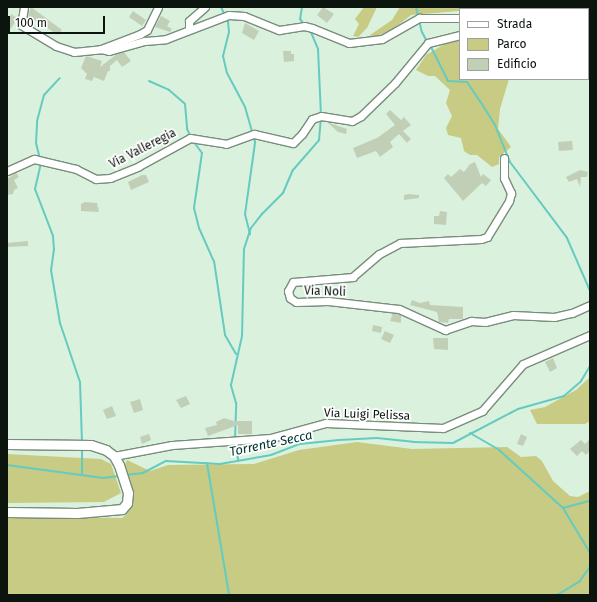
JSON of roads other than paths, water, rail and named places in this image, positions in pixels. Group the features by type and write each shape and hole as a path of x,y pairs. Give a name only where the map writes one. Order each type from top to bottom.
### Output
{"main road":[{"path":"7,444 91,445 106,450 116,461 128,493 127,503 122,509 78,513 7,512"}],"street":[{"path":"24,7 21,25 56,46 74,52 101,49 147,30 158,7"},
{"path":"189,29 189,21 205,7"},
{"path":"101,49 109,51 145,41 166,39 229,15 244,16 279,30 304,26 341,41 356,43 382,39 419,18 459,18"},
{"name":"Via Valleregia","path":"7,171 34,159 76,169 96,179 110,178 138,166 190,138 226,144 254,134 293,143 302,134 312,119 321,116 352,121 361,116 395,83 428,43 459,34"},
{"name":"Via Noli","path":"504,158 504,178 510,193 509,201 487,237 481,239 400,243 378,254 353,277 293,282 288,291 290,298 296,302 328,301 399,309 445,330 471,321 485,322 513,315 554,316 579,312 590,305"},
{"name":"Via Luigi Pelissa","path":"116,461 172,445 271,438 326,423 443,428 482,411 523,364 590,335"}],"waterway":[{"path":"221,7 228,22 229,32 223,56 227,73 245,107 255,143 245,214 250,234"},
{"path":"302,7 300,19 304,24"},
{"path":"416,7 422,32 427,42"},
{"path":"310,30 318,49 321,114"},
{"path":"430,45 448,81 467,82 480,101 495,125 510,162 567,238 590,291"},
{"path":"40,159 36,143 37,121 44,95 60,78"},
{"path":"149,81 169,90 185,104 187,129 191,137"},
{"path":"235,439 236,403 231,385 242,336 244,249 251,228 262,214 283,193 293,170 319,140 321,118"},
{"path":"193,141 202,153 194,208 199,228 214,261 225,335 236,354"},
{"path":"41,163 35,189 53,236 54,249 51,270 60,323 80,382 82,442"},
{"name":"Torrente Secca","path":"125,475 143,473 166,461 220,464 271,455 300,444 339,440 377,438 413,442 453,443 518,409 564,396 581,381 590,366"},
{"path":"470,433 499,450 563,508 590,553"},
{"path":"236,443 238,460"},
{"path":"82,448 82,475"},
{"path":"207,463 229,595"},
{"name":"Torrente Secca","path":"7,465 103,478 119,476"},
{"path":"563,508 590,501"},
{"path":"557,595 579,582 590,567"}]}
